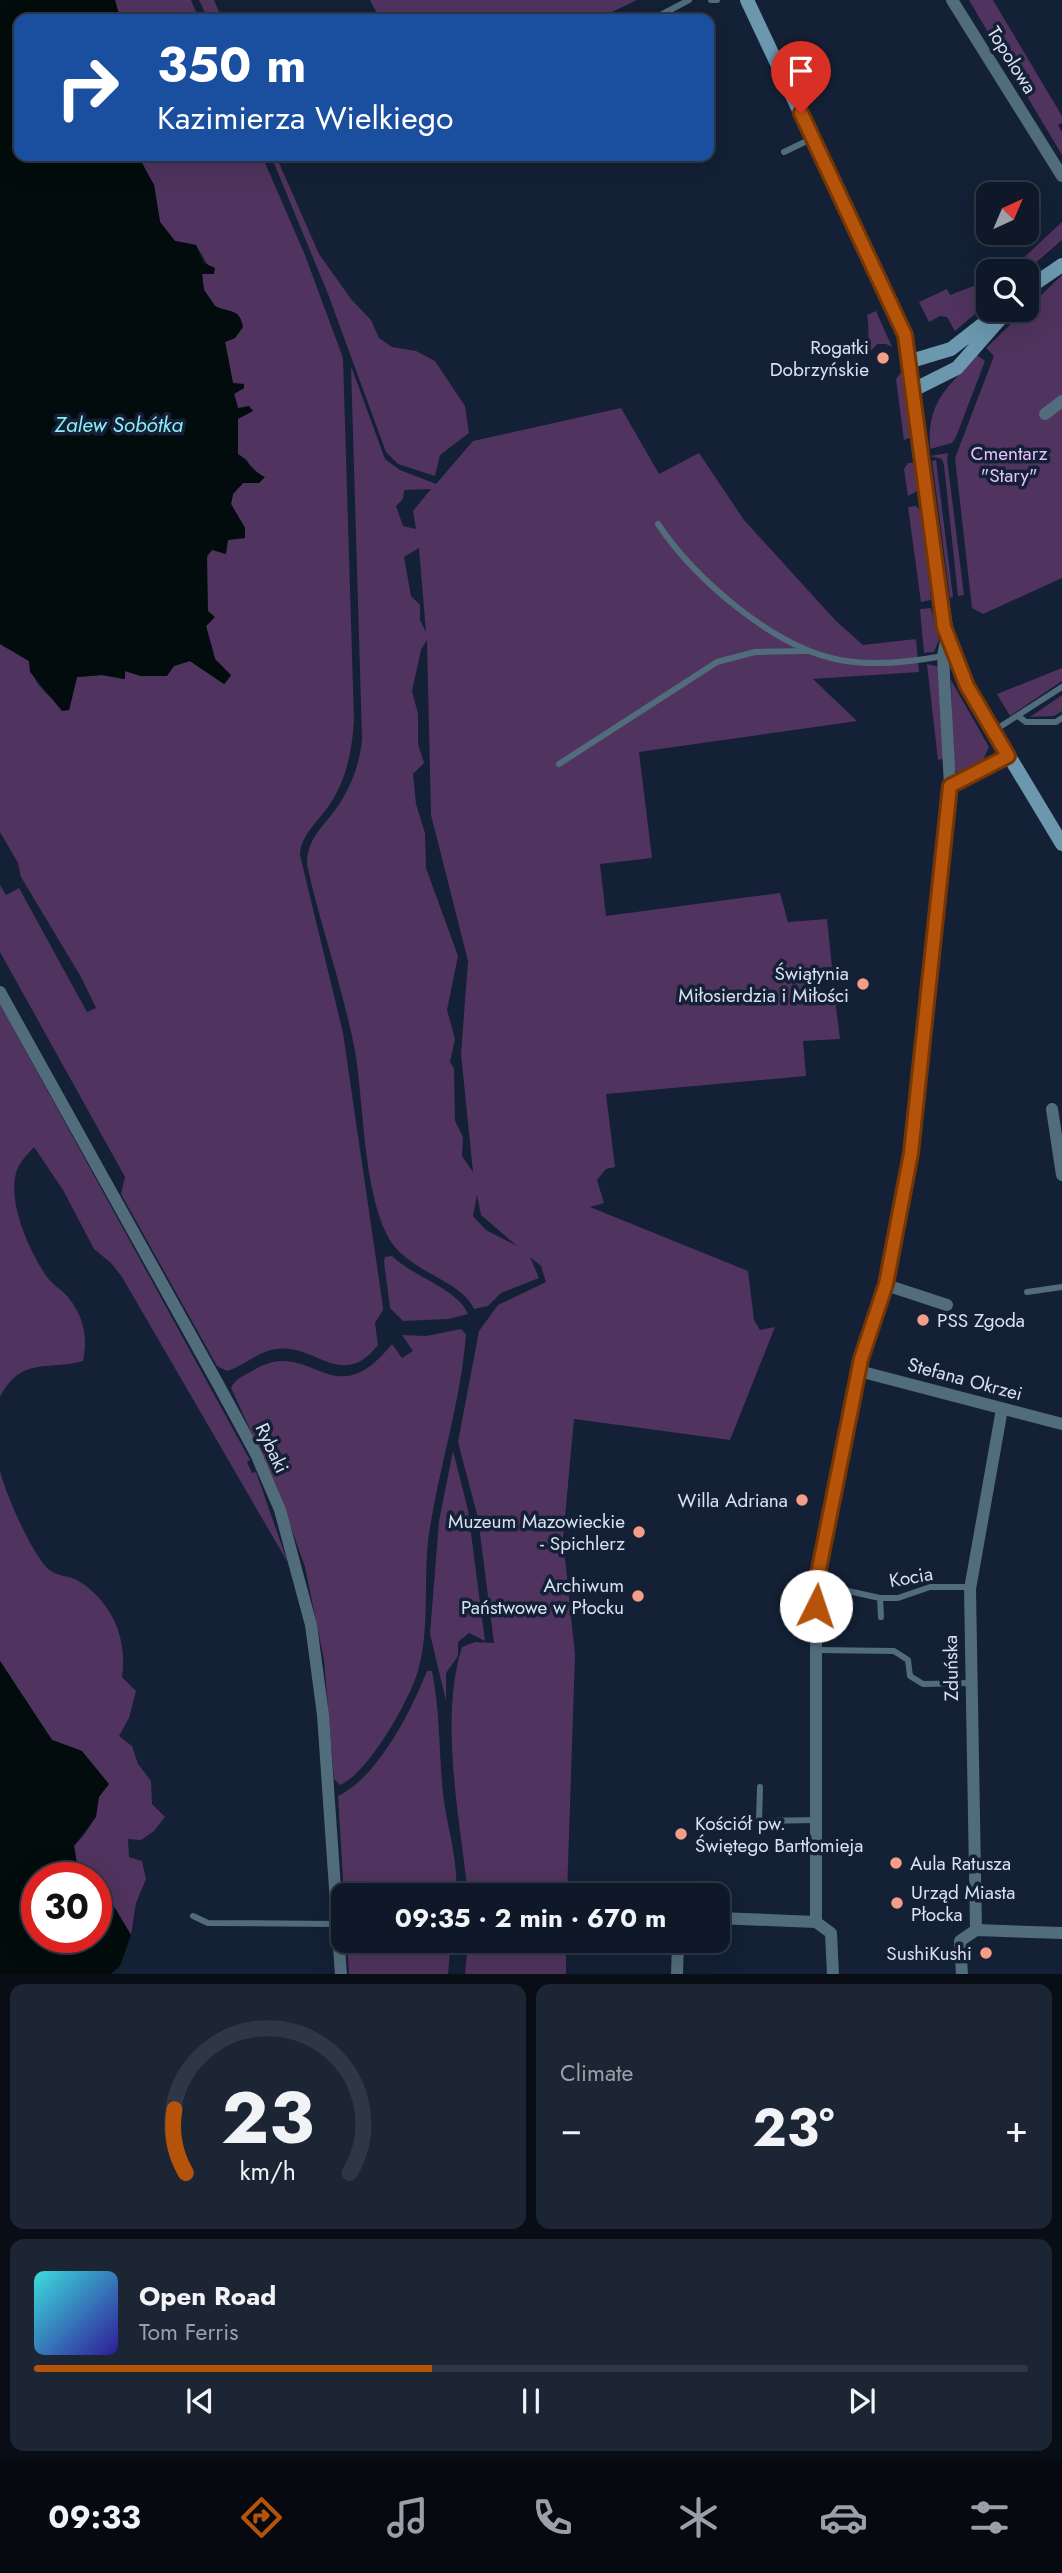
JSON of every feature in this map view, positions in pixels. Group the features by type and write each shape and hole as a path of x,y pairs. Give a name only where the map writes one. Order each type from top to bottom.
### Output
{"street":[{"path":"747,0 901,322 911,360 947,636 967,686 1062,845"},
{"name":"Topolowa","path":"952,0 1062,176"},
{"path":"1039,281 1062,265"},
{"path":"911,360 951,349 986,322"},
{"path":"915,389 957,368 997,322"},
{"path":"1045,414 1062,401"},
{"path":"816,1922 816,1584 866,1338 886,1284 911,1153 950,786 943,656 947,636"},
{"path":"950,786 1008,756"},
{"name":"Rybaki","path":"0,992 234,1413 279,1510 311,1625 323,1715 336,1883"},
{"path":"1052,1109 1062,1175"},
{"path":"886,1284 947,1305"},
{"name":"Stefana Okrzei","path":"859,1371 1062,1424"},
{"name":"Zduńska","path":"976,1930 970,1587 1002,1409"},
{"path":"730,1918 816,1922 831,1933 833,1974"},
{"path":"962,1974 960,1941 976,1930 1062,1933"},
{"name":"Rybaki","path":"340,1953 341,1974"},
{"path":"677,1974 678,1953"}],"lane":[{"path":"662,14 689,0"},
{"path":"711,0 717,0"},
{"path":"784,152 813,138"},
{"path":"657,524 682,558 713,586 765,625 812,651"},
{"path":"559,764 717,662 755,652 812,651 858,662 943,656"},
{"path":"994,731 1062,687"},
{"path":"1018,716 1026,722 1056,722 1062,718"},
{"path":"1027,1292 1062,1287"},
{"name":"Kocia","path":"816,1584 880,1598 898,1598 930,1587 970,1587"},
{"path":"880,1598 881,1617"},
{"path":"816,1650 894,1651 908,1660 910,1676 923,1684 970,1683"},
{"path":"760,1787 759,1821 816,1820"},
{"path":"193,1916 208,1923 331,1924"}],"green space":[{"path":"115,0 191,0 197,14 119,14"},
{"path":"199,0 214,0 220,14 206,14"},
{"path":"370,0 637,0 608,14 377,14"},
{"path":"969,0 993,0 1062,116 1062,123 1058,125 1062,132 1062,155 1009,66 1012,64 1009,58 1013,55 1008,46 999,51"},
{"path":"141,161 264,161 305,255 343,358 354,720 348,764 341,784 330,804 307,834 300,855 343,1033 382,1300 383,1310 375,1323 378,1345 365,1358 353,1364 341,1365 291,1349 277,1349 264,1352 227,1371 217,1366 121,1194 125,1177 0,952 0,885 6,895 19,888 87,1012 96,1008 81,977 21,877 18,863 0,832 0,644 29,661 38,684 55,701 69,710 77,677 102,675 124,679 125,671 141,676 190,661 224,684 231,676 215,659 206,626 214,617 208,612 205,571 208,555 212,550 245,528 231,504 233,494 243,483 259,483 247,460 238,454 238,408 234,393 244,388 244,384 233,384 225,342 235,338 242,327 236,314 215,306 204,290 202,273 209,267 196,245 175,241 160,222 154,185"},
{"path":"273,161 278,161 319,254 351,299 371,320 379,338 392,347 416,351 435,361 465,406 469,433 440,455 435,476 398,464 386,452 328,294"},
{"path":"1062,222 1062,240 1039,260 1022,259"},
{"name":"Cmentarz \"Stary\"","path":"1062,275 1062,578 983,614 972,608 955,458 994,356 986,348 1013,322 1039,322 1039,297"},
{"path":"976,285 976,313 955,331 947,317 940,316 929,322 919,302 947,289 950,295"},
{"path":"876,311 892,347 877,344 869,353 867,315"},
{"path":"977,355 985,361 956,437 952,443 930,449 932,418 941,396"},
{"path":"351,366 385,459 400,470 436,484 473,441 621,408 659,474 699,453 744,520 836,621 863,645 916,639 919,672 813,679 857,721 639,752 652,858 600,864 606,916 780,893 788,922 827,919 832,967 818,968 820,991 834,991 840,1039 803,1041 806,1076 606,1094 615,1167 606,1169 597,1180 604,1203 590,1207 748,1271 754,1320 760,1330 775,1327 730,1440 574,1419 563,1539 575,1655 567,1883 467,1883 453,1770 452,1705 455,1675 462,1647 475,1642 494,1643 478,1518 458,1442 479,1331 498,1305 546,1282 541,1266 530,1257 539,1278 501,1293 488,1306 474,1309 457,1290 419,1267 395,1248 379,1215 369,1170 355,1051 307,865 310,845 338,807 358,762 362,739","holes":["431,489 413,511 416,529 403,526 396,506 403,499 404,490","419,548 426,632 420,620 420,605 411,596 404,557","427,640 431,815 468,961 461,1054 473,1172 462,1156 463,1137 455,1121 454,1068 450,1062 455,1039 447,1010 458,956 426,868 425,833 416,804 413,774 424,763 418,744 418,714 412,691 421,650","477,1195 481,1215 517,1246 486,1230 473,1216"]},
{"path":"903,370 912,437 904,440 896,379"},
{"path":"948,453 964,595 958,596 944,465 942,459 930,456"},
{"path":"936,460 953,597 950,598 932,461"},
{"path":"908,463 915,463 919,490 908,496 904,469"},
{"path":"916,506 921,511 931,600 921,602 908,507"},
{"path":"931,608 939,640 934,652 924,653 920,609"},
{"path":"927,664 940,667 945,758 938,760"},
{"path":"1062,668 1062,681 1010,716 997,694"},
{"path":"951,680 989,747 983,760 958,773 953,769"},
{"path":"1062,695 1062,711 1054,716 1030,717"},
{"path":"0,1004 250,1460 247,1462 252,1473 256,1472 288,1563 122,1277 111,1263 94,1249 63,1190 34,1147 21,1162 16,1173 14,1185 17,1212 45,1274 68,1297 78,1312 85,1335 83,1361 26,1370 8,1384 0,1397"},
{"path":"392,1256 455,1297 468,1314 448,1319 403,1321 390,1308 384,1262 385,1257"},
{"path":"461,1329 466,1334 460,1385 429,1534 424,1635 419,1667 408,1697 375,1751 351,1778 340,1785 334,1779 324,1660 305,1567 277,1488 231,1388 242,1376 273,1362 291,1361 337,1376 353,1375 371,1365 392,1344 402,1358 413,1351 402,1335 426,1336"},
{"path":"453,1451 468,1510 485,1641 469,1633 458,1642 458,1656 446,1673 446,1701 430,1634 439,1521"},
{"path":"0,1471 21,1525 44,1564 54,1573 77,1580 100,1599 108,1610 120,1635 122,1677 136,1691 129,1718 119,1736 132,1746 138,1764 151,1781 152,1804 165,1817 154,1831 141,1840 128,1839 129,1857 142,1861 146,1879 136,1903 131,1935 112,1903 112,1862 77,1862 74,1846 92,1822 97,1800 82,1751 52,1740 0,1661"},
{"path":"427,1671 432,1671 443,1794 456,1883 343,1883 338,1796 353,1787 380,1759 412,1705"},
{"path":"348,1953 450,1953 448,1974 349,1974"},
{"path":"467,1953 566,1953 566,1974 465,1974"}],"water":[{"name":"Zalew Sobótka","path":"0,0 115,0 119,14 14,14 14,161 141,161 154,185 160,222 175,241 196,245 204,263 215,268 214,274 202,274 204,290 215,306 237,314 242,321 243,327 235,338 225,342 233,383 244,384 244,388 234,394 238,408 249,406 253,411 238,419 238,454 265,477 259,483 243,483 233,494 231,504 245,528 245,538 228,540 226,554 212,550 207,556 208,611 215,617 206,626 215,659 231,675 224,684 190,661 174,666 167,676 141,676 125,671 125,679 102,675 77,677 69,710 62,711 30,672 29,661 0,644"},
{"path":"0,1661 52,1740 82,1751 109,1784 99,1797 96,1817 74,1846 77,1862 21,1862 21,1953 112,1953 112,1903 131,1935 120,1966 111,1974 0,1974"}],"place":[{"name":"Rogatki Dobrzyńskie","path":"883,358"},
{"name":"Świątynia Miłosierdzia i Miłości","path":"863,984"},
{"name":"PSS Zgoda","path":"923,1320"},
{"name":"Willa Adriana","path":"802,1500"},
{"name":"Muzeum Mazowieckie - Spichlerz","path":"639,1532"},
{"name":"Archiwum Państwowe w Płocku","path":"638,1596"},
{"name":"Kościół pw. Świętego Bartłomieja","path":"681,1834"},
{"name":"Aula Ratusza","path":"896,1863"},
{"name":"Urząd Miasta Płocka","path":"897,1903"},
{"name":"SushiKushi","path":"986,1953"}],"route":[{"path":"801,113 901,322 911,360 944,627 951,651 967,686 1008,756 950,786 911,1153 886,1284 861,1359 816,1584 816,1606"}]}
